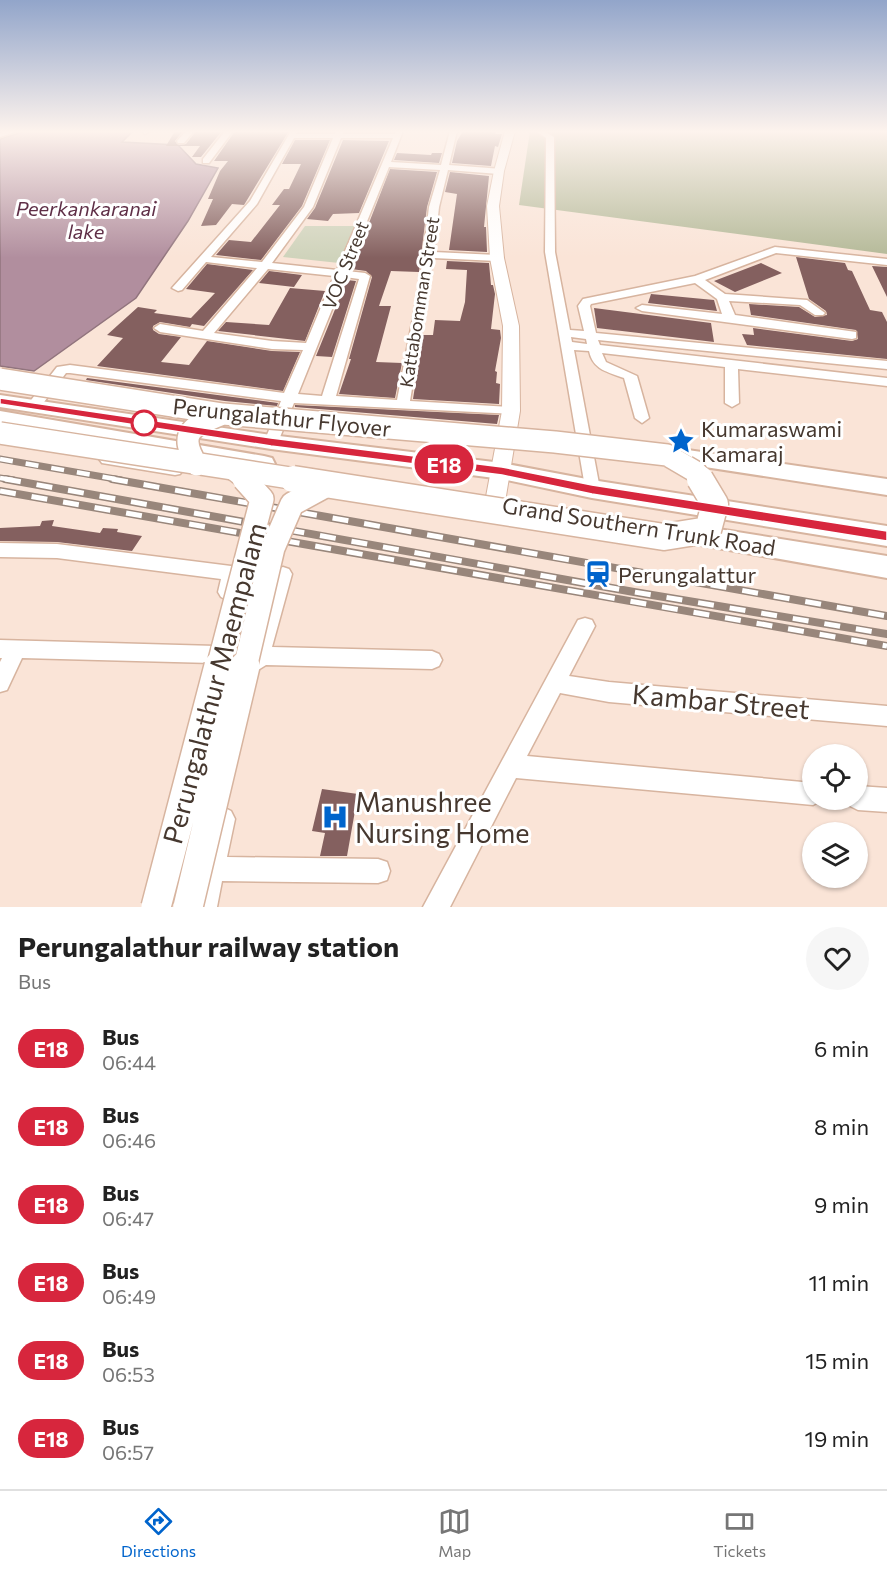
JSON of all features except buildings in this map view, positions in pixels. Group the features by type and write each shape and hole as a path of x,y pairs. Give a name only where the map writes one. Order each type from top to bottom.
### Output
{"highway":[{"name":"Perungalathur Flyover","path":"0,379 224,414 555,442 667,455 887,487"},
{"name":"Grand Southern Trunk Road","path":"0,401 271,442 502,471 592,489 887,536"},
{"path":"196,465 186,446 189,435 203,422 224,414"},
{"name":"Grand Southern Trunk Road","path":"0,418 295,470 887,567"},
{"path":"0,433 664,537 887,577"},
{"path":"664,537 708,530 715,504 696,472 667,455"}],"main road":[{"path":"495,502 512,411 511,326 496,258 493,206 499,173"},
{"name":"Perungalathur Maempalam","path":"156,907 262,499 244,479 232,470"},
{"name":"Perungalathur Maempalam","path":"188,907 273,549 292,504 327,485"}],"street":[{"path":"178,288 254,202 270,173"},
{"path":"205,336 266,264 308,207 322,173"},
{"name":"VOC Street","path":"271,442 382,173"},
{"name":"Kattabomman Street","path":"403,404 434,207 443,173"},
{"path":"550,173 550,252 592,489"},
{"path":"642,418 628,374 601,365 584,306 587,300 697,279 775,250 887,262"},
{"path":"428,255 496,258"},
{"path":"205,259 363,276 365,279 328,400"},
{"path":"697,279 722,297 803,302 812,306 819,313"},
{"path":"722,297 730,318"},
{"path":"642,308 852,335"},
{"path":"160,328 272,345 311,347"},
{"path":"565,339 887,364"},
{"path":"592,340 731,363 887,382"},
{"path":"731,363 732,404"},
{"path":"33,407 62,370 70,369 289,398 512,411"},
{"path":"0,550 57,551 231,573 150,907"},
{"path":"204,907 259,656 283,574"},
{"path":"436,907 585,626"},
{"path":"0,683 8,649 432,660"},
{"name":"Kambar Street","path":"555,683 609,692 887,716"},
{"path":"511,765 698,785 802,793"},
{"path":"868,799 887,800"},
{"path":"213,869 378,871"}],"green space":[{"path":"524,173 887,173 887,254 519,205"},
{"path":"305,226 356,226 339,263 283,257"}],"water":[{"name":"Peerkankaranai lake","path":"0,173 215,173 188,221 136,298 34,371 0,366"}],"railway":[{"path":"0,459 121,480"},
{"path":"0,478 13,480"},
{"path":"5,479 634,592 887,634"},
{"path":"112,479 887,616"},
{"path":"0,491 887,646"}],"bus line":[{"name":"E18","path":"0,401 271,442 502,471 592,489 887,536"}],"place":[{"name":"Kumaraswami Kamaraj","path":"681,441"},
{"name":"Perungalattur","path":"598,574"},
{"name":"Manushree Nursing Home","path":"335,817"}]}
